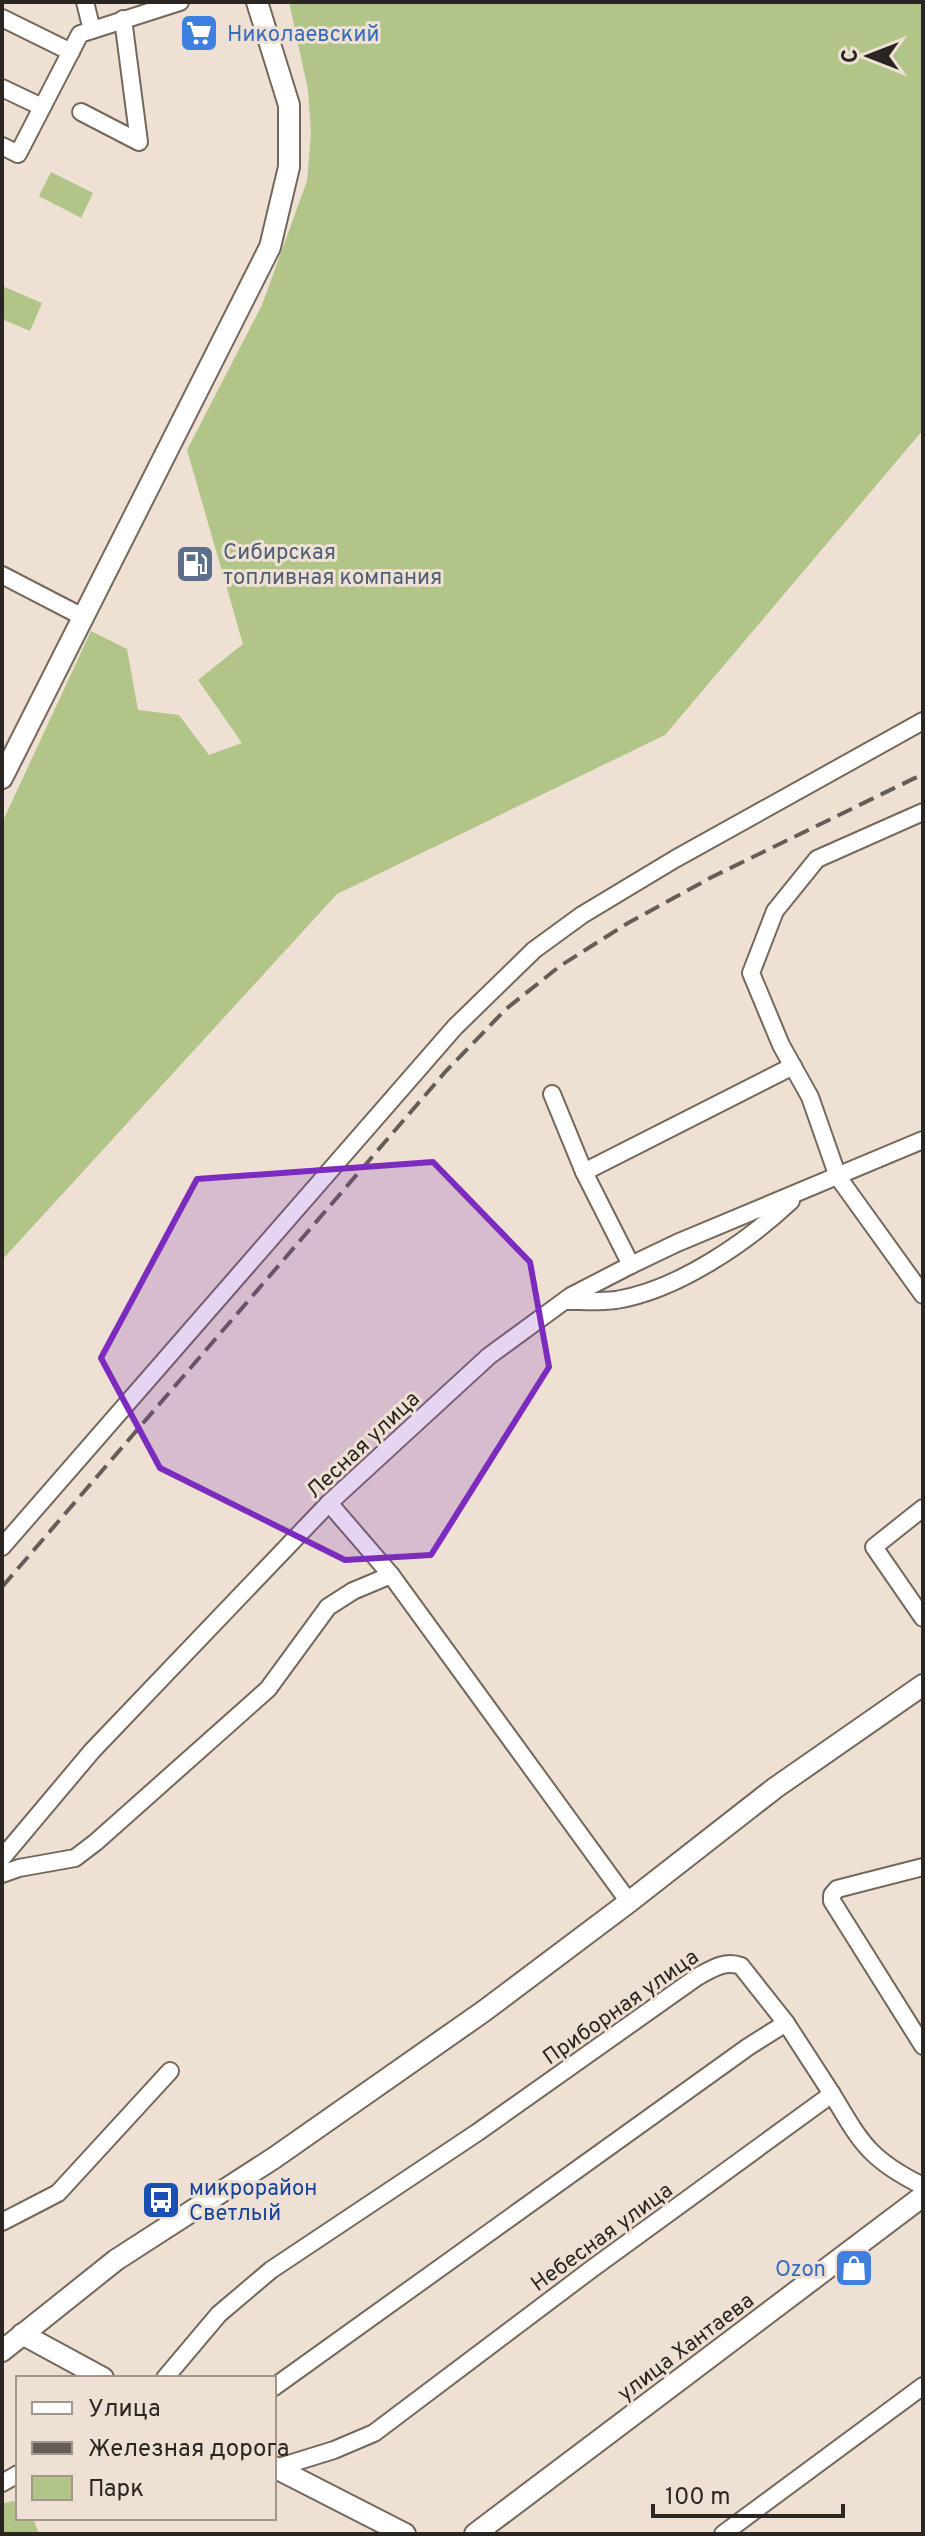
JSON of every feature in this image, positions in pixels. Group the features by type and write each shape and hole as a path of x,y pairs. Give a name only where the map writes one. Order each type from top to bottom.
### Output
{"street":[{"path":"85,2 92,30"},
{"path":"2,146 18,154 80,34 123,19 138,8 180,2"},
{"path":"2,778 270,247 289,167 289,105 257,2"},
{"path":"2,18 71,52"},
{"path":"81,112 139,142 123,19"},
{"path":"2,88 42,107"},
{"path":"2,575 83,617"},
{"path":"2,1547 455,1027 534,950 582,915 675,859 923,721"},
{"path":"921,1288 838,1177 810,1097 751,973 775,911 817,859 923,812"},
{"path":"584,1172 793,1066"},
{"path":"552,1094 584,1172 631,1265"},
{"name":"Лесная улица","path":"2,1858 92,1751 329,1503 489,1356 564,1301 631,1265 923,1140"},
{"path":"564,1301 616,1300 676,1280 764,1227 801,1192"},
{"path":"329,1503 391,1575 629,1902"},
{"path":"923,1508 874,1547 923,1618"},
{"path":"2,1874 75,1858 96,1842 268,1689 328,1607 353,1591 391,1575"},
{"path":"2,2351 116,2260 287,2149 484,2011 775,1788 923,1685"},
{"path":"923,1867 837,1889 832,1895 832,1901 923,2046"},
{"name":"Приборная улица","path":"167,2376 219,2314 271,2270 478,2132 718,1965 732,1963 741,1966 786,2023 832,2094"},
{"path":"276,2386 748,2047 786,2023"},
{"path":"2,2222 58,2193 170,2071"},
{"path":"832,2094 860,2142 890,2170 923,2186"},
{"name":"Небесная улица","path":"276,2468 334,2450 374,2433 832,2094"},
{"name":"улица Хантаева","path":"475,2534 923,2196"},
{"path":"22,2334 99,2376"},
{"path":"723,2534 923,2386"},
{"path":"276,2469 405,2534"}],"highlighted area":[{"path":"433,1162 530,1262 549,1367 431,1555 345,1560 160,1468 101,1358 197,1179"}],"green space":[{"path":"289,2 923,2 923,430 665,735 337,894 2,1260 2,823 91,631 127,649 138,710 179,715 209,755 242,743 198,680 243,644 187,450 262,305 307,181 311,133 308,90"},
{"path":"51,172 93,193 81,218 39,196"},
{"path":"2,286 42,303 30,331 2,319"},
{"path":"16,2502 16,2520 34,2520 39,2534 2,2534 2,2504"}],"railway":[{"path":"2,1587 446,1071 506,1009 560,966 628,923 712,877 923,774"}],"place":[{"name":"Николаевский","path":"199,33"},
{"name":"Сибирская топливная компания","path":"195,564"},
{"name":"микрорайон Светлый","path":"161,2200"},
{"name":"Ozon","path":"854,2268"}]}
